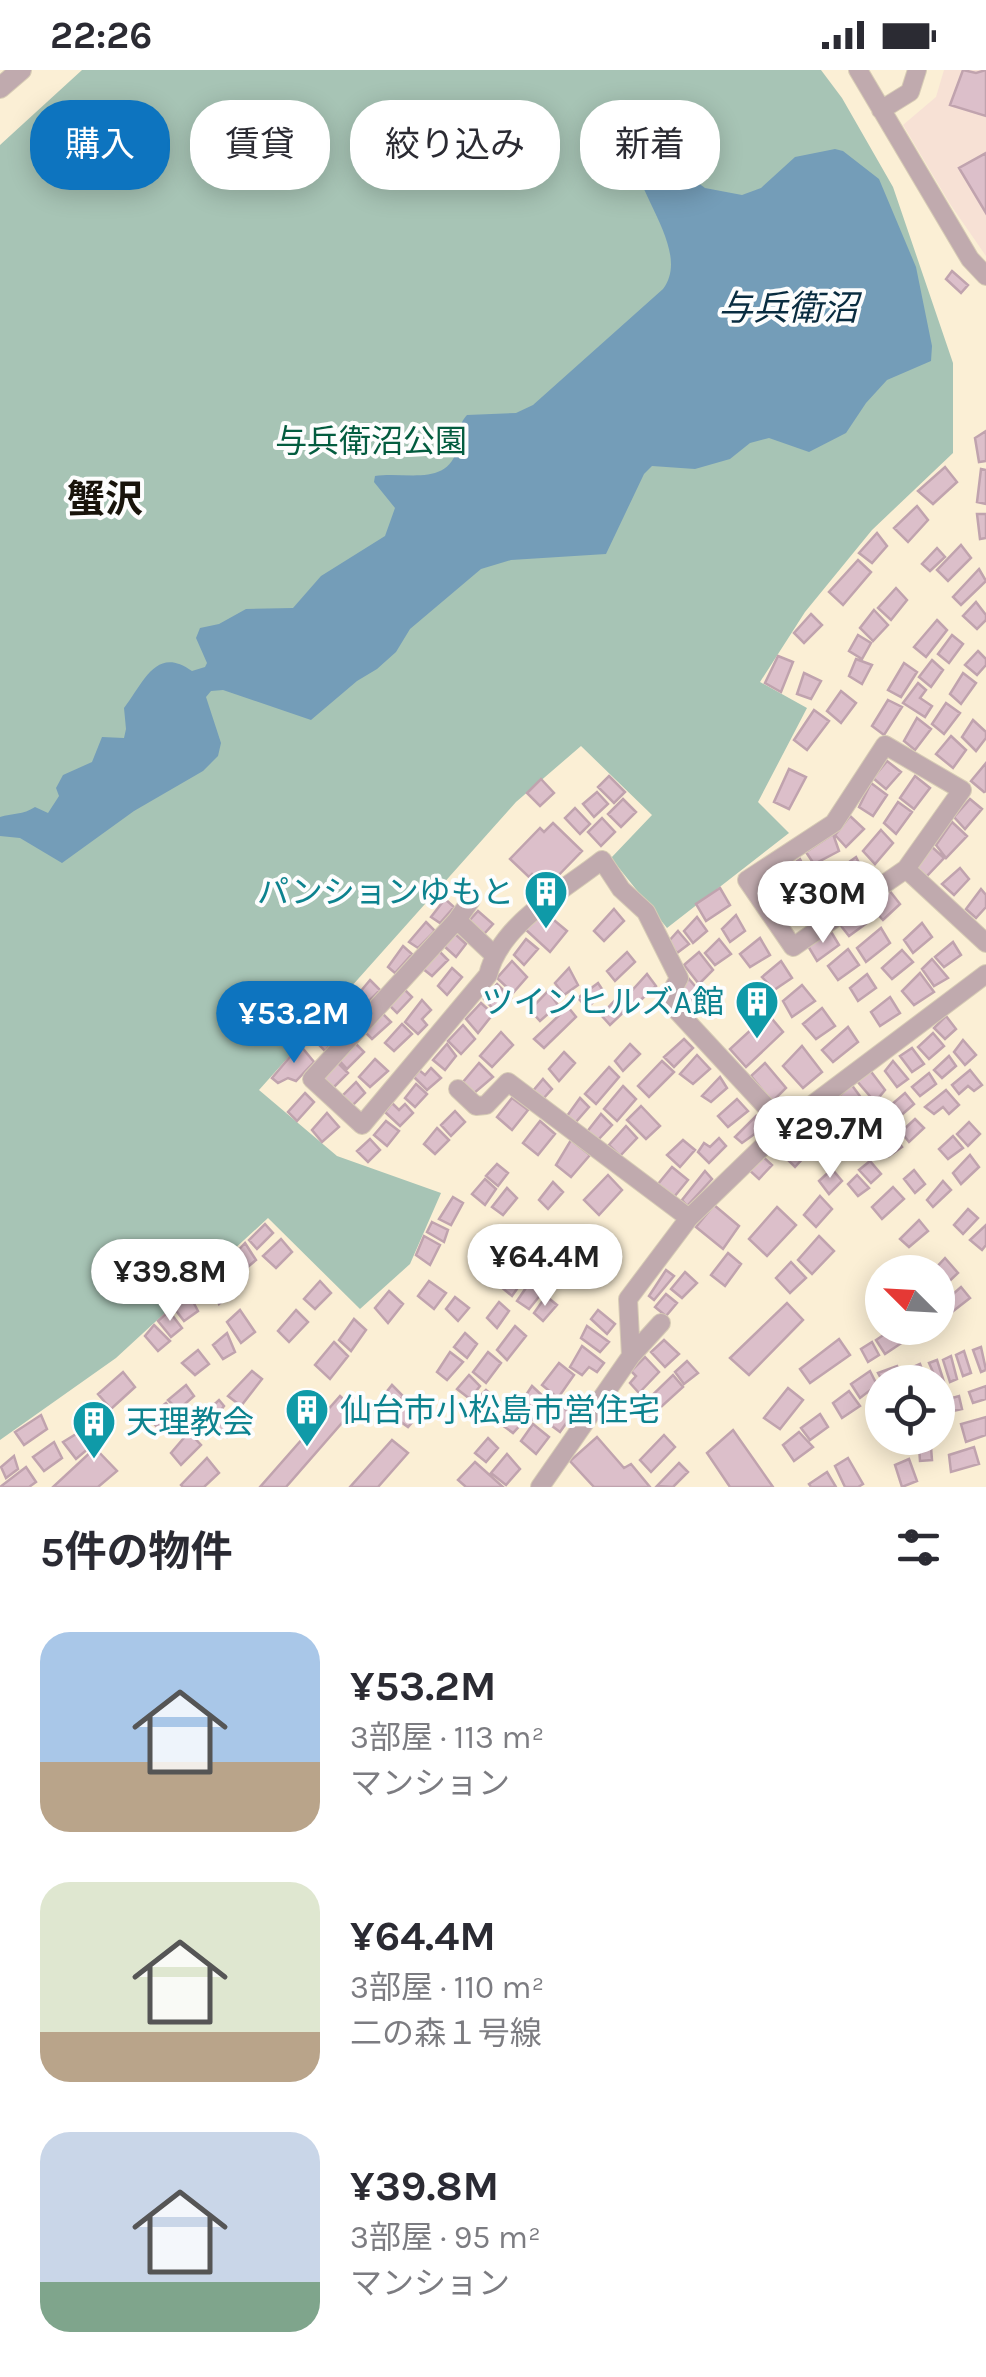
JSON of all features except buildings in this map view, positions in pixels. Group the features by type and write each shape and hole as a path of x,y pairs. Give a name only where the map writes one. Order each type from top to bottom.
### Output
{"street":[{"path":"0,88 21,70"},
{"path":"858,70 970,259 986,276"},
{"path":"881,110 910,92 917,70"},
{"path":"885,744 962,790 906,868 793,948 747,880 834,822 885,744"},
{"path":"470,900 304,1085 362,1126 488,975 493,954 546,900 602,860 622,889 646,912 666,948 679,978 668,1000 784,1126"},
{"path":"906,868 986,943"},
{"path":"456,920 493,954"},
{"path":"631,1356 628,1300 689,1218 784,1126 986,974"},
{"path":"458,1089 476,1106 486,1105 508,1082 689,1218"},
{"path":"540,1487 631,1356 661,1323"}],"shaded area":[{"path":"944,70 986,70 986,256 903,125 936,97"}],"green space":[{"name":"与兵衛沼公園","path":"82,70 821,70 842,98 893,187 953,363 953,453 872,530 805,612 760,682 807,708 758,802 789,833 667,928 611,858 652,815 581,746 516,802 259,1090 337,1156 441,1193 410,1264 360,1309 268,1218 116,1358 0,1440 0,145 30,118 30,190 170,190 170,100 49,100"}],"water":[{"name":"与兵衛沼","path":"843,151 879,179 916,267 932,346 931,361 887,380 846,433 809,452 769,438 750,443 730,459 695,469 652,466 644,474 606,554 511,560 481,569 410,629 396,652 377,669 311,720 223,690 211,691 206,697 221,743 218,756 203,771 134,811 62,863 20,838 0,836 0,817 35,807 48,813 59,796 56,788 63,775 92,762 102,737 124,738 124,708 152,670 169,662 192,671 205,667 207,663 196,638 200,628 219,624 246,609 293,608 321,576 385,536 395,508 374,482 375,476 425,475 446,468 453,459 467,415 516,413 533,405 663,289 670,273 665,235 645,190 716,190 742,195 761,188 795,157"}],"place":[{"name":"パンションゆもと","path":"546,930"},
{"name":"ツインヒルズA館","path":"757,1040"},
{"name":"仙台市小松島市営住宅","path":"307,1448"},
{"name":"天理教会","path":"94,1460"}],"district":[{"name":"蟹沢","path":"105,499"}]}
